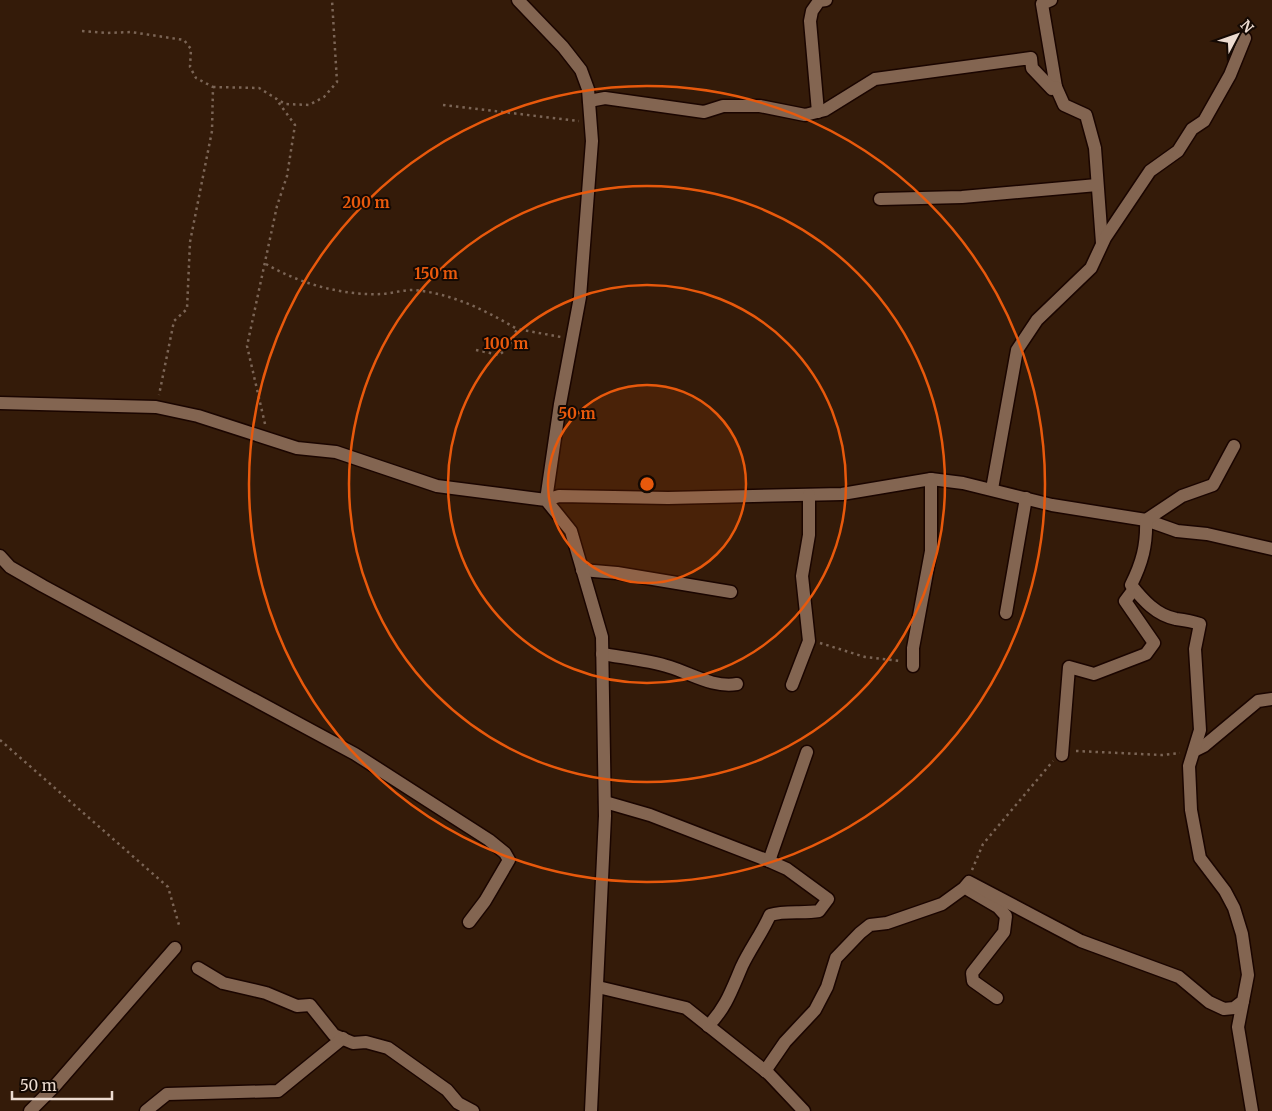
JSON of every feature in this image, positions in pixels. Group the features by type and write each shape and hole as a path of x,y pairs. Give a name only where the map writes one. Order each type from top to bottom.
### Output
{"street":[{"path":"518,0 581,70 588,89 592,141 580,297 546,500 571,531 602,636 605,802 591,1111"},
{"path":"818,112 810,21 812,11 819,1 826,0"},
{"path":"1051,0 1042,4 1056,87 1064,105 1086,115 1095,148 1102,243"},
{"path":"992,489 1017,350 1037,320 1091,268 1102,243 1150,171 1178,151 1192,129 1204,121 1230,75 1245,38"},
{"path":"589,100 605,98 704,112 723,106 760,106 805,115 825,110 875,79 1032,58 1032,68 1052,89 1056,87"},
{"path":"880,199 962,197 1097,185"},
{"path":"0,403 156,407 198,416 297,448 336,452 437,486 546,500 559,496 668,498 857,493 896,483 931,479 992,489 1052,505 1146,520 1177,531 1207,534 1272,549"},
{"path":"1146,520 1182,496 1213,486 1234,446"},
{"path":"913,666 913,648 931,551 931,479"},
{"path":"792,685 809,641 802,576 809,535 809,495"},
{"path":"1006,613 1026,498"},
{"path":"1146,520 1146,540 1141,565 1131,585 1143,601 1159,612 1174,619 1189,620 1200,624 1195,649 1200,730 1189,766 1191,810 1200,858 1225,891 1234,908 1242,934 1248,975 1238,1026 1252,1111"},
{"path":"0,556 10,567 43,586 355,754 489,840 504,852 508,860 485,901 469,922"},
{"path":"582,570 617,573 731,592"},
{"path":"1062,755 1069,667 1094,674 1146,654 1154,643 1125,601 1134,590"},
{"path":"602,654 670,667 704,680 730,685 737,684"},
{"path":"1194,751 1204,746 1258,701 1272,699"},
{"path":"769,861 807,752"},
{"path":"605,802 650,815 769,861 787,869 828,899 819,911 806,913 781,912 770,916 742,966 734,990 721,1014 708,1026"},
{"path":"967,885 1081,941 1179,977 1208,1002 1224,1009 1234,1008 1243,1001"},
{"path":"967,885 1006,916 1004,932 972,973 973,981 997,998"},
{"path":"765,1071 785,1042 815,1010 826,987 836,958 860,933 870,925 887,923 942,904 967,885"},
{"path":"30,1111 54,1087 175,948"},
{"path":"198,968 223,983 266,993 297,1006 310,1005 334,1035 354,1043 366,1042 388,1048 446,1090 458,1103 473,1111"},
{"path":"598,987 686,1008 765,1071 804,1111"},
{"path":"146,1111 167,1094 278,1091 343,1038"}],"path":[{"path":"82,31 106,33 131,32 184,40 191,49 190,67 196,78 213,87 259,88 285,104 309,105 324,97 337,82 332,0"},
{"path":"156,407 174,322 187,309 190,242 212,131 213,87"},
{"path":"267,438 247,346 277,206 287,176 295,125 276,99"},
{"path":"443,106 590,122"},
{"path":"266,264 310,284 359,293 383,294 412,290 435,294 464,302 517,328 572,339"},
{"path":"476,350 499,355 508,348 517,328"},
{"path":"809,641 865,657 896,659 913,666"},
{"path":"0,740 168,887 179,925"},
{"path":"967,885 983,844 1055,758 1069,751 1162,756 1194,751"}]}
